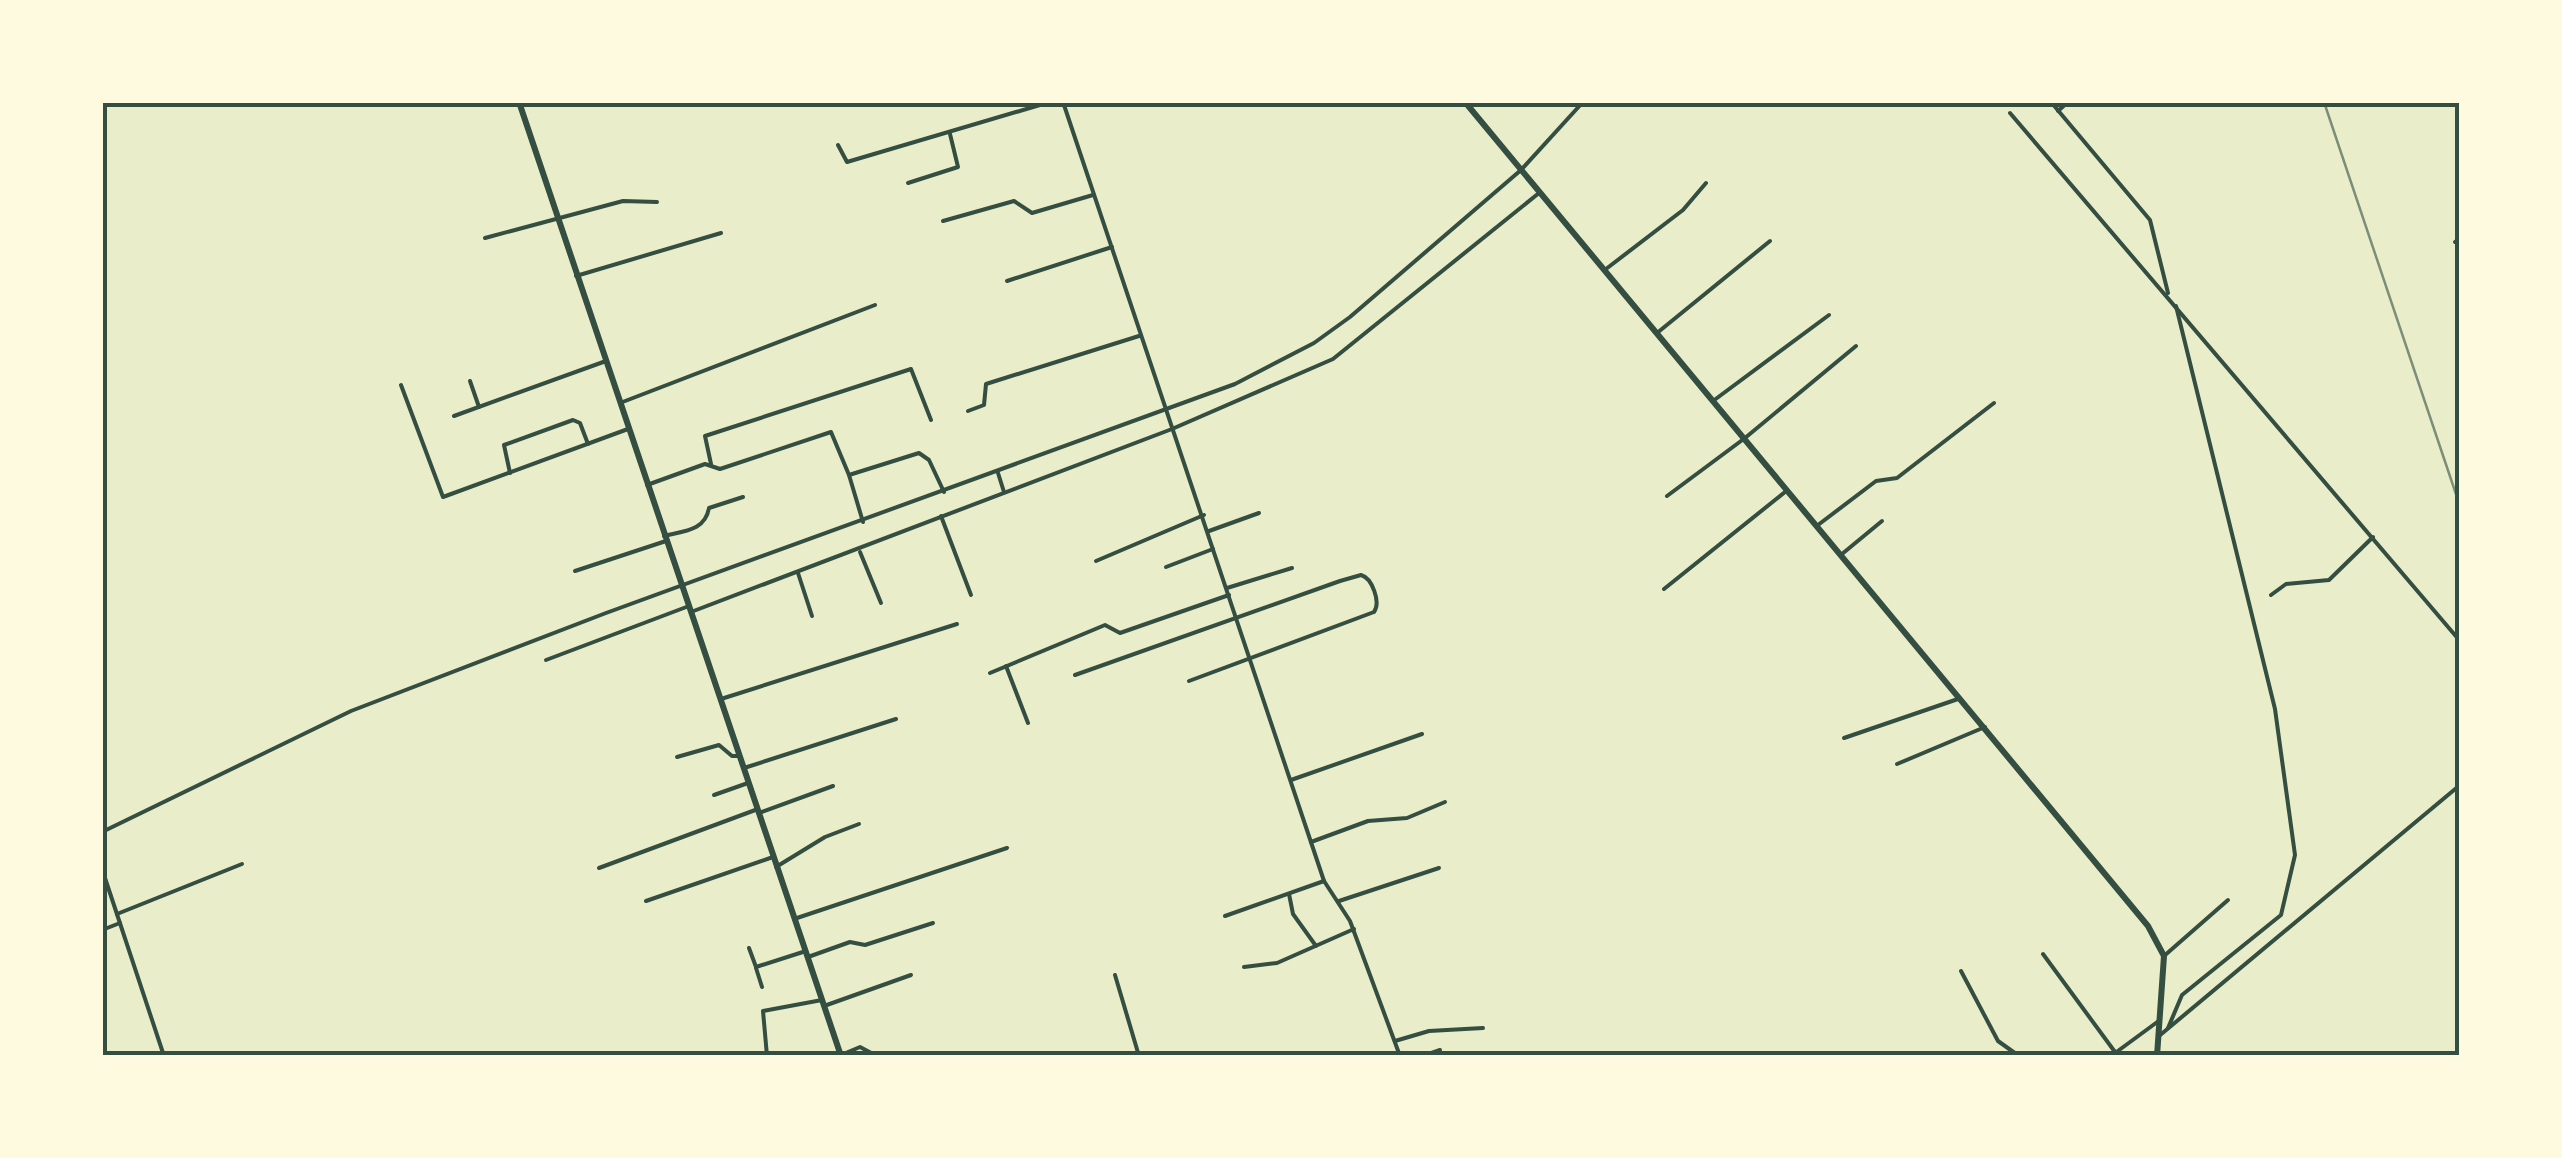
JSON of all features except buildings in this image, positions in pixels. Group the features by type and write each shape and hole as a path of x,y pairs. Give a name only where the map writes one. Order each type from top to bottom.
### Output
{"main road":[{"path":"519,102 841,1055"},
{"path":"1465,102 2148,926 2164,956 2157,1056"}],"street":[{"path":"838,145 845,162 1050,102"},
{"path":"1063,102 1324,881 1354,929 1400,1056"},
{"path":"102,832 351,711 1235,384 1314,344 1522,172 1583,102"},
{"path":"2051,102 2150,220 2170,297"},
{"path":"2058,111 2068,102"},
{"path":"2010,112 2460,641"},
{"path":"908,183 958,167 950,134"},
{"path":"1606,269 1683,210 1706,183"},
{"path":"546,660 859,550 1004,490 1172,428 1333,359 1539,192"},
{"path":"943,221 1014,201 1032,212 1093,195"},
{"path":"485,238 624,201 657,202"},
{"path":"576,276 721,234"},
{"path":"1657,333 1770,242"},
{"path":"1007,282 1112,246"},
{"path":"620,403 874,305"},
{"path":"2168,1028 2182,995 2277,920 2290,888 2295,854 2275,709 2176,306"},
{"path":"1713,400 1829,314"},
{"path":"968,411 984,405 986,384 1142,335"},
{"path":"1666,496 1746,438 1856,346"},
{"path":"454,416 606,360"},
{"path":"863,522 830,432 720,469 712,464 705,436 911,369 931,420"},
{"path":"470,380 479,407"},
{"path":"401,385 443,497 628,429"},
{"path":"1818,525 1876,481 1897,478 1994,402"},
{"path":"510,472 504,444 532,432 573,420 580,424 588,444"},
{"path":"849,476 919,454 929,460 944,493"},
{"path":"647,485 712,464"},
{"path":"998,474 1004,490"},
{"path":"1664,589 1788,490"},
{"path":"575,571 699,526 707,519 709,508 743,497"},
{"path":"1209,532 1259,514"},
{"path":"1096,561 1204,515"},
{"path":"941,516 971,596"},
{"path":"1842,554 1882,521"},
{"path":"2271,595 2286,584 2329,580 2373,536"},
{"path":"1166,567 1214,548"},
{"path":"859,550 881,603"},
{"path":"1226,588 1292,568"},
{"path":"798,573 812,616"},
{"path":"1075,674 1236,615 1361,574 1367,576 1377,600 1374,612 1190,681"},
{"path":"990,673 1105,625 1120,633 1228,595"},
{"path":"721,699 957,624"},
{"path":"1006,666 1028,724"},
{"path":"1844,738 1961,698"},
{"path":"744,768 896,719"},
{"path":"1897,764 1985,727"},
{"path":"1290,780 1422,734"},
{"path":"677,757 719,745 732,756 740,756"},
{"path":"714,794 748,782"},
{"path":"599,868 834,786"},
{"path":"2159,1036 2460,786"},
{"path":"1311,842 1364,822 1407,818 1445,802"},
{"path":"776,867 825,837 859,824"},
{"path":"794,919 1007,848"},
{"path":"646,901 773,857"},
{"path":"117,914 242,864"},
{"path":"1339,900 1440,868"},
{"path":"102,869 164,1056"},
{"path":"1226,916 1324,881"},
{"path":"1289,894 1293,914 1316,946"},
{"path":"2164,956 2228,900"},
{"path":"102,930 120,923"},
{"path":"756,967 850,942 865,945 933,923"},
{"path":"1244,968 1277,963 1354,929"},
{"path":"749,948 762,987"},
{"path":"2043,954 2113,1054 2161,1020"},
{"path":"1960,971 1998,1041 2019,1056"},
{"path":"767,1056 763,1010 823,1003 911,975"},
{"path":"1115,976 1139,1056"},
{"path":"1395,1042 1429,1031 1483,1028"},
{"path":"841,1055 860,1047 876,1054"},
{"path":"1422,1056 1440,1050"}],"railway":[{"path":"2324,102 2460,506"}]}
